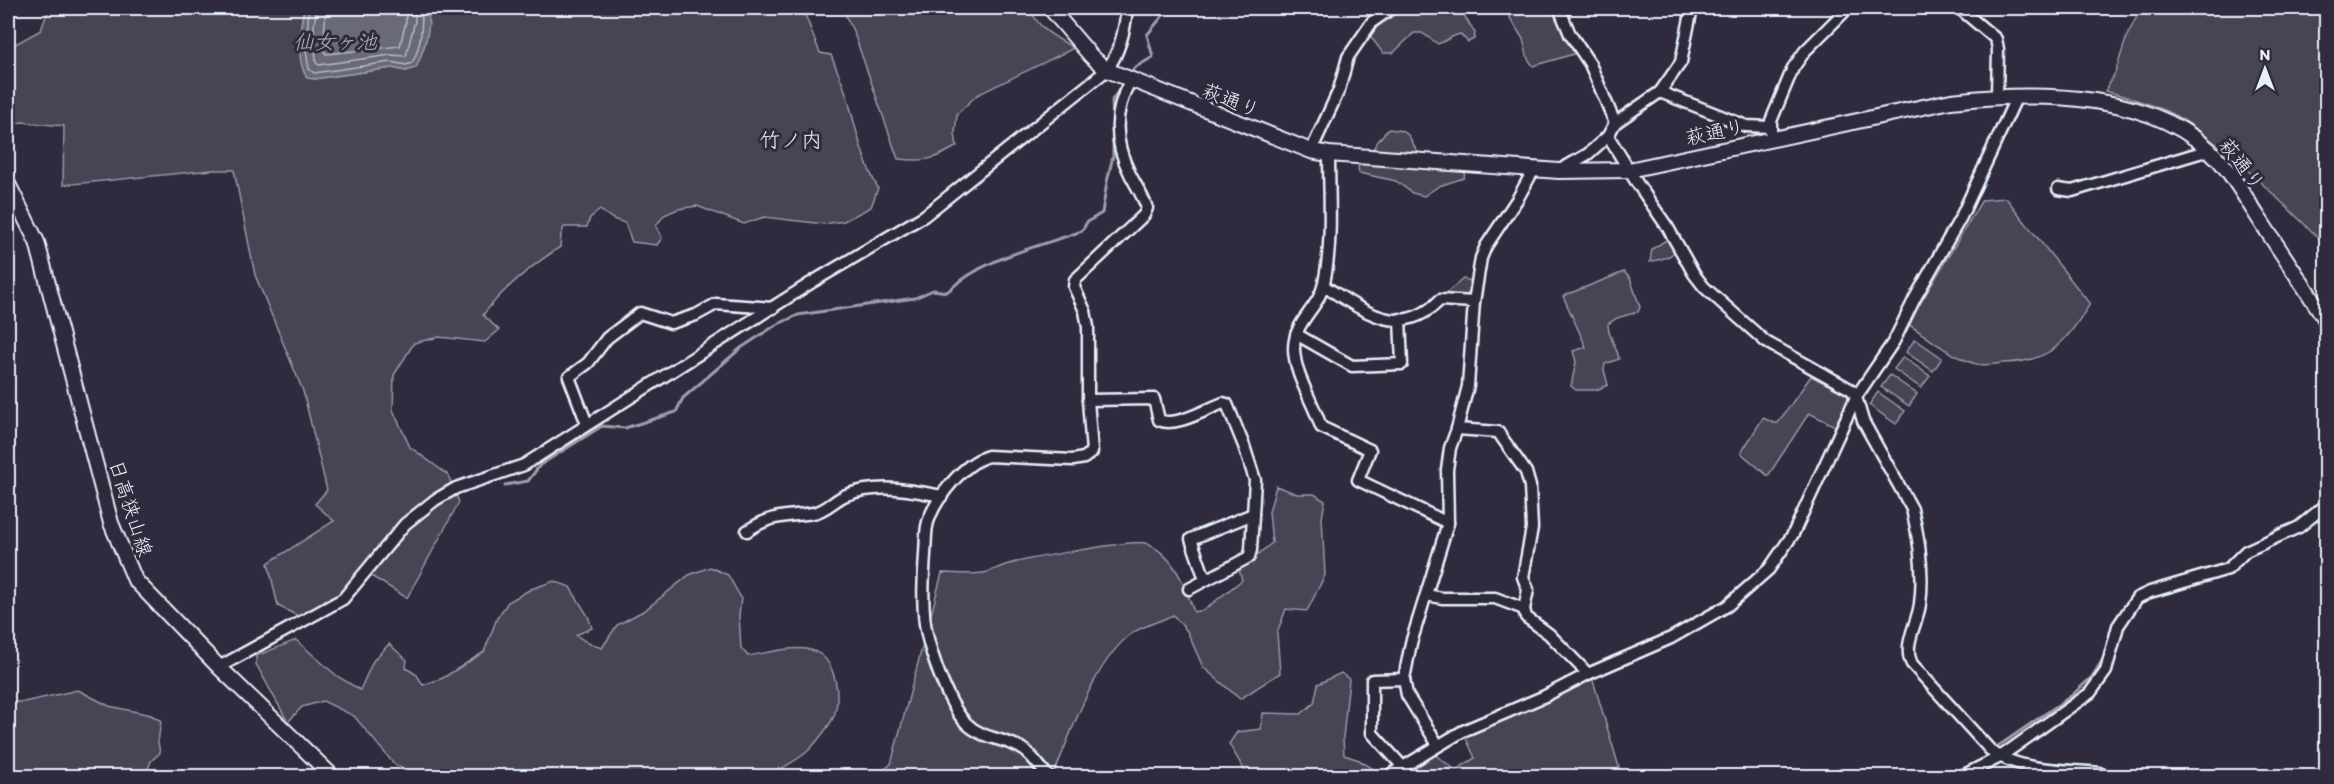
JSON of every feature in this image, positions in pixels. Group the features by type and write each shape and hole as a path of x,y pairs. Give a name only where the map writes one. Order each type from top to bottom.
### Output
{"street":[{"name":"萩通り","path":"1050,8 1091,56 1107,70 1311,151 1329,154 1559,171 1629,170 1771,133 1950,101 1998,96 2061,99 2134,108 2174,124 2209,150 2229,173 2326,320"},
{"path":"219,667 343,599 405,524 435,500 456,488 524,465 814,281 932,210 1107,70 1116,58 1123,35 1126,8"},
{"path":"1311,151 1339,90 1348,57 1372,22 1392,8"},
{"path":"1559,8 1570,34 1590,64 1615,123"},
{"path":"1559,171 1588,154 1608,136 1615,123 1660,92 1681,62 1692,8"},
{"path":"1660,92 1736,123 1771,133 1793,68 1805,51 1848,8"},
{"path":"1959,8 1996,39 1998,96"},
{"path":"1048,777 1025,750 983,736 966,723 950,701 924,616 928,523 942,496 972,462 988,456 1073,460 1090,455 1092,452 1088,400 1088,327 1085,311 1074,287 1075,280 1144,215 1147,208 1129,172 1117,128 1120,98 1131,81"},
{"path":"1388,777 1463,731 1681,633 1727,606 1769,569 1793,534 1856,397 1894,341 1915,298 1961,217 2016,98"},
{"path":"1608,136 1704,287 1766,342 1852,390 1863,420 1912,509 1916,524 1922,587 1920,606 1909,645 1909,658 1992,752 2000,757 2028,768 2099,773 2105,777"},
{"path":"2058,189 2072,191 2209,150"},
{"path":"1329,154 1331,219 1324,286 1311,310 1302,319 1296,334 1294,349 1297,365 1321,427 1370,450 1358,480 1448,523"},
{"path":"1438,745 1407,695 1404,679 1412,643 1448,523 1447,470 1450,448 1468,386 1474,303 1481,258 1486,246 1534,169"},
{"name":"日高狭山線","path":"8,184 37,242 111,523 135,580 219,667 332,777"},
{"path":"1324,286 1364,311 1384,319 1418,317 1440,300 1474,303"},
{"path":"587,424 566,380 588,363 607,338 640,313 671,323 696,315 716,304 773,308"},
{"path":"1296,334 1352,366 1402,364 1400,319"},
{"path":"1088,400 1154,399 1159,420 1163,422 1176,422 1223,403 1227,404 1255,480 1251,550 1249,557 1189,589"},
{"path":"1457,429 1498,432 1526,472 1530,486 1532,528 1523,577 1528,594 1524,609 1526,617 1549,634 1588,674"},
{"path":"747,531 775,517 815,513 830,506 842,496 853,493 882,489 907,489 942,496"},
{"path":"1962,777 2000,757 2090,693 2106,671 2118,626 2136,598 2228,569 2246,551 2299,527 2326,506"},
{"path":"1205,579 1191,538 1253,514"},
{"path":"1426,595 1442,598 1495,598 1524,609"},
{"path":"1403,767 1372,733 1372,680 1404,679"}],"shaded area":[{"path":"49,8 304,8 301,48 304,72 314,79 392,68 406,71 428,10 426,8 799,8 804,12 820,53 831,55 847,97 864,157 878,188 871,207 844,221 824,224 764,217 744,224 697,206 678,209 664,215 656,226 662,238 657,245 632,242 625,223 613,219 600,210 590,218 587,227 564,227 560,247 518,278 483,315 499,330 485,342 439,337 414,343 394,375 393,410 410,447 448,475 459,502 407,598 363,571 343,593 325,600 302,618 278,606 268,563 334,521 315,504 327,490 303,391 255,275 234,170 212,170 63,185 64,126 22,122 8,126 8,48 41,30"},
{"path":"842,8 1029,8 1033,16 1053,36 1074,48 977,95 957,114 955,134 957,146 929,159 898,159 854,33"},
{"path":"1404,8 1456,8 1464,15 1475,33 1474,39 1468,42 1460,34 1438,44 1422,33 1414,33 1393,53 1383,53 1370,36 1375,24"},
{"path":"1504,8 1554,8 1562,24 1564,38 1577,53 1533,66 1528,59 1523,39"},
{"path":"2136,8 2326,8 2326,245 2244,167 2191,125 2160,108 2105,91 2115,73 2127,36 2137,16"},
{"path":"1389,129 1403,131 1409,136 1424,165 1435,170 1465,172 1464,178 1439,186 1424,196 1412,193 1396,181 1359,173 1358,167"},
{"path":"2006,198 2090,304 2064,339 2045,354 2020,362 1979,365 1949,352 1908,324 1982,200"},
{"path":"1666,240 1672,241 1677,250 1668,257 1650,262 1652,249"},
{"path":"1624,272 1630,278 1640,307 1638,312 1617,318 1608,324 1619,359 1605,364 1604,370 1608,385 1596,390 1576,390 1571,386 1576,362 1573,351 1586,347 1563,296"},
{"path":"1463,279 1473,281 1470,299 1446,297 1446,293"},
{"path":"1915,339 1942,358 1933,371 1906,352"},
{"path":"1903,357 1930,376 1921,388 1894,369"},
{"path":"1890,375 1917,394 1909,406 1881,387"},
{"path":"1811,376 1846,394 1849,398 1837,427 1809,413 1768,476 1741,453 1763,418 1778,423"},
{"path":"1878,392 1905,411 1896,424 1869,405"},
{"path":"1276,486 1297,494 1314,494 1325,501 1322,518 1325,575 1307,611 1286,609 1277,633 1280,673 1240,699 1203,667 1187,631 1173,615 1134,632 1107,660 1076,719 1053,776 876,776 891,764 942,573 983,573 1009,564 1057,554 1122,544 1145,543 1155,548 1171,563 1187,591 1194,612 1204,610 1242,580 1238,566 1252,559 1272,543 1269,512"},
{"path":"710,567 728,575 741,598 739,616 741,648 748,656 785,649 804,649 820,654 830,665 833,673 837,698 831,722 808,751 770,776 418,776 394,764 354,716 323,701 302,707 288,722 256,664 256,656 296,640 337,676 360,690 373,661 389,644 407,660 406,668 417,675 423,685 443,678 484,652 497,618 508,602 531,589 554,581 570,587 588,616 592,628 576,635 602,648 617,625 645,610 689,575"},
{"path":"1341,673 1349,679 1343,738 1344,755 1359,760 1378,772 1403,776 1243,776 1245,771 1229,744 1237,732 1261,729 1263,713 1301,714 1314,703 1318,684"},
{"path":"1592,677 1620,776 1403,776 1416,763 1434,754 1456,770 1475,758 1464,734"},
{"path":"78,690 109,706 151,715 161,721 158,742 160,753 151,761 148,769 160,776 8,776 8,702 24,702"}],"water":[{"name":"仙女ヶ池","path":"304,8 426,8 428,30 416,68 406,71 392,68 314,79 307,78 303,71 300,53"}],"waterway":[{"path":"1129,75 1134,68 1153,57 1147,35 1169,8"},
{"path":"1113,124 1112,100 1122,85"},
{"path":"505,485 528,481 540,465 602,426 625,428 676,412 683,398 741,348 776,325 798,315 915,298 933,290 947,292 962,280 994,262 1082,231 1087,222 1102,213 1113,156 1113,133"},
{"path":"2263,538 2279,528 2293,525"},
{"path":"1997,747 2071,696 2092,677 2106,654"}],"district":[{"name":"竹ノ内","path":"791,139"}]}
